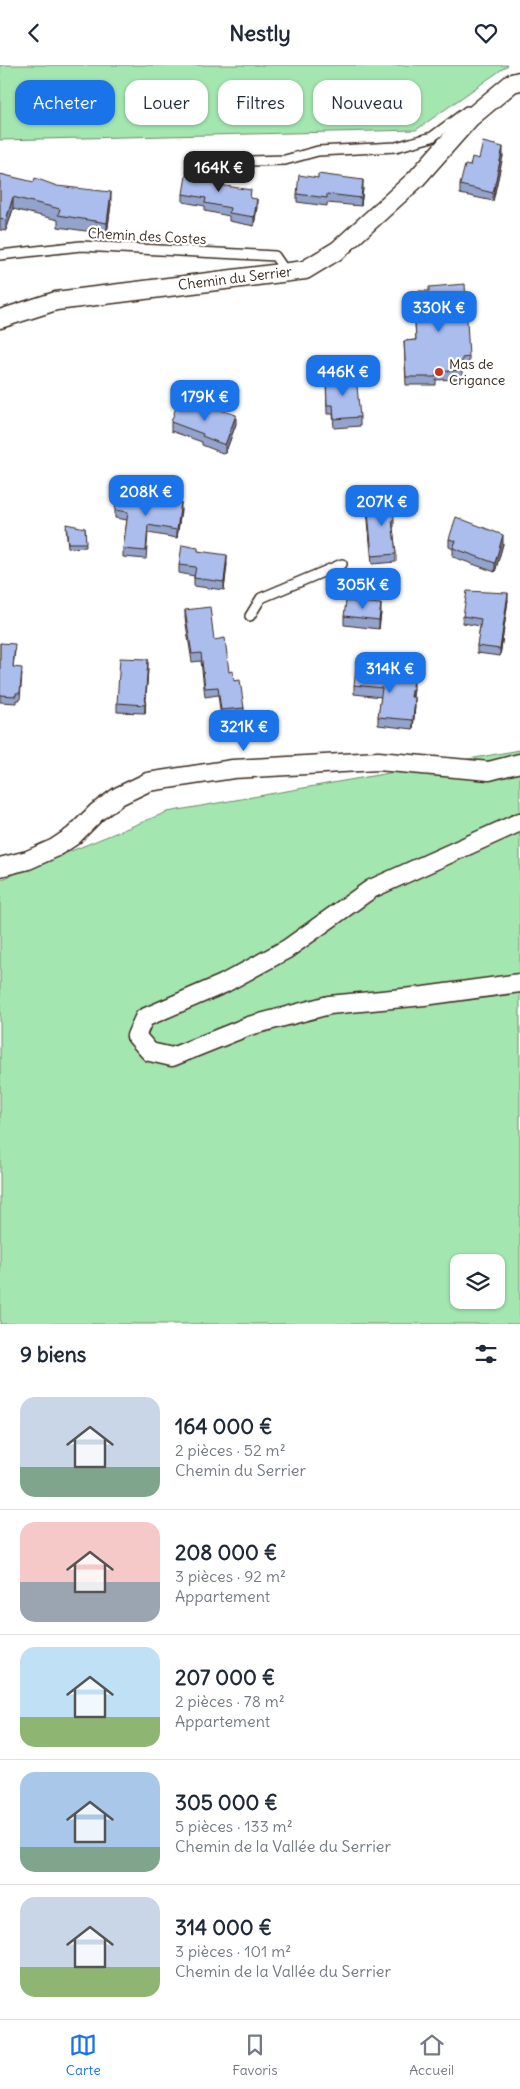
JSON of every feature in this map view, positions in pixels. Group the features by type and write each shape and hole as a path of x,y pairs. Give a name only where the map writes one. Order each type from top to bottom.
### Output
{"street":[{"name":"Chemin du Serrier","path":"0,319 56,301 305,270 338,250 416,179 476,113 512,83 520,81"},
{"path":"0,867 28,860 54,847 73,836 96,812 119,796 148,782 232,769 378,761 489,771 520,763"},
{"path":"520,822 371,889 287,949 223,984 144,1018 136,1036 150,1052 172,1057 249,1025 329,1005 424,997 520,983"}],"lane":[{"path":"250,161 285,161 318,151 396,147 432,137 467,111 476,113"},
{"name":"Chemin des Costes","path":"0,255 81,246 275,256 286,272"},
{"path":"250,616 261,599 342,564"}],"green space":[{"path":"0,65 508,65 416,130 0,140"},
{"path":"520,750 520,1324 0,1324 0,880 167,812"}],"building":[{"path":"483,142 503,147 493,193 460,185 465,165 470,166 472,157 479,159"},
{"path":"187,169 215,173 213,184 251,190 250,198 257,199 254,217 229,213 230,208 205,203 206,198 183,194"},
{"path":"0,174 34,182 35,178 57,186 111,192 107,223 58,215 60,209 13,197 6,220 0,218"},
{"path":"318,174 363,180 361,198 327,194 327,198 297,194 299,175 318,178"},
{"path":"465,284 469,357 462,358 462,370 436,372 436,377 406,377 404,341 416,340 414,303 420,303 419,291 429,291 429,287"},
{"path":"356,376 360,417 334,419 333,405 327,405 326,378"},
{"path":"178,402 210,413 212,407 236,415 225,445 171,422"},
{"path":"118,492 181,502 177,530 148,525 146,551 123,549 128,512 115,510"},
{"path":"392,499 394,519 392,520 396,554 372,556 367,501"},
{"path":"456,517 503,535 495,563 453,548 456,541 449,539"},
{"path":"66,524 85,528 86,543 68,543"},
{"path":"182,545 198,548 198,551 227,555 224,582 194,578 196,567 179,565"},
{"path":"467,591 508,593 500,649 477,646 481,619 463,616"},
{"path":"346,601 381,604 379,620 344,616"},
{"path":"210,607 214,640 225,638 229,672 233,671 234,681 240,680 244,708 221,710 218,687 205,688 201,653 192,654 185,610"},
{"path":"0,643 15,644 13,667 22,668 20,693 16,693 16,696 0,695"},
{"path":"120,658 148,659 145,705 117,703"},
{"path":"356,669 385,672 384,676 414,680 411,697 415,697 413,720 378,717 382,688 354,685"}],"place":[{"name":"Mas de Crigance","path":"439,372"}]}
